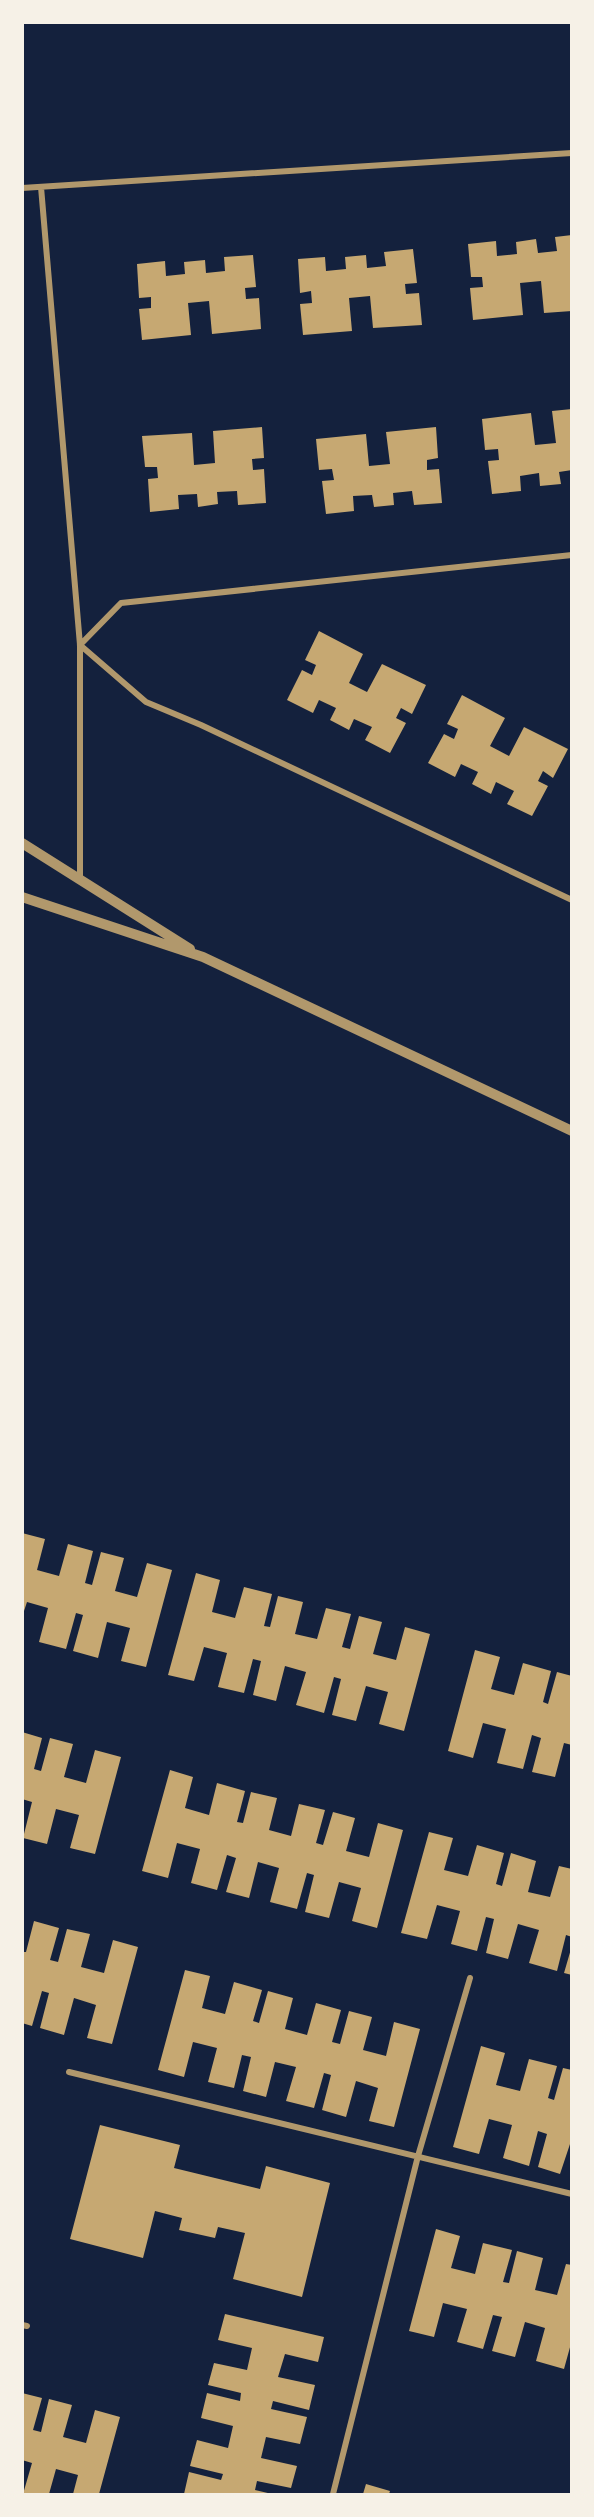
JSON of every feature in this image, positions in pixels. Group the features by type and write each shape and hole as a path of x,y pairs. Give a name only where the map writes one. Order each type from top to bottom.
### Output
{"street":[{"path":"22,188 572,153"},
{"path":"41,187 80,645 80,879"},
{"path":"80,645 121,603 572,555"},
{"path":"80,645 146,702 201,725 572,900"},
{"path":"22,843 203,957"},
{"path":"22,897 203,957 572,1131"},
{"path":"333,2494 418,2156 470,1978"},
{"path":"69,2072 572,2194"}],"building":[{"path":"572,235 572,311 544,313 541,281 520,283 523,315 473,320 470,288 483,287 482,277 471,277 468,244 496,241 497,256 517,254 516,242 536,239 538,253 557,251 555,237"},
{"path":"413,249 417,283 405,284 406,294 419,293 422,325 373,328 370,296 349,298 352,331 303,335 300,304 312,303 311,291 300,293 298,259 325,257 326,271 346,269 345,257 366,255 367,268 386,266 384,252"},
{"path":"253,255 256,287 245,288 246,299 259,298 261,329 212,334 209,301 188,303 191,335 142,340 139,309 151,308 151,297 139,298 137,264 165,261 166,276 185,274 184,262 205,260 206,273 225,271 224,257"},
{"path":"572,409 572,470 559,472 561,484 540,486 539,473 520,476 521,491 492,494 488,461 499,460 498,449 485,450 482,419 531,413 535,445 556,443 552,411"},
{"path":"262,427 264,458 252,459 253,470 264,469 266,503 238,505 237,491 217,492 218,504 198,507 197,494 178,495 179,509 150,512 148,479 158,478 157,467 145,467 142,436 192,433 194,465 215,463 213,431"},
{"path":"436,427 438,458 427,460 427,470 439,469 442,503 414,505 412,491 393,493 394,505 374,507 372,495 353,496 354,511 326,514 322,481 334,480 332,469 319,470 316,439 366,434 369,466 390,464 386,432"},
{"path":"319,631 363,654 349,683 367,692 382,664 426,685 412,714 401,708 396,718 406,723 390,753 365,740 372,727 354,719 349,730 330,720 336,708 319,700 313,713 287,700 302,670 312,675 316,665 305,660"},
{"path":"462,695 505,718 490,746 509,756 524,727 568,749 553,778 543,771 538,781 548,786 532,816 507,804 514,791 496,782 491,794 472,784 478,772 461,764 455,777 428,763 444,734 454,739 458,729 447,724"},
{"path":"22,1533 45,1539 37,1570 59,1576 68,1544 93,1551 85,1583 92,1585 101,1552 124,1558 115,1591 137,1597 147,1563 172,1570 146,1667 121,1661 130,1628 107,1622 98,1658 73,1651 83,1615 76,1613 66,1649 39,1642 48,1608 27,1602 22,1617"},
{"path":"196,1573 220,1580 212,1612 235,1618 244,1587 272,1594 264,1626 270,1627 278,1596 303,1602 295,1634 317,1639 326,1608 351,1614 342,1647 350,1649 359,1616 382,1622 373,1654 396,1660 405,1627 430,1634 404,1731 379,1724 388,1692 366,1686 356,1721 332,1715 341,1679 334,1677 324,1713 296,1705 306,1672 285,1666 276,1701 253,1695 261,1661 253,1659 244,1693 218,1687 227,1653 204,1647 194,1681 168,1675"},
{"path":"475,1650 500,1657 491,1689 514,1695 523,1663 551,1671 543,1702 548,1704 557,1672 572,1676 572,1745 564,1743 555,1777 532,1772 541,1738 532,1735 523,1769 497,1763 506,1729 483,1723 473,1758 448,1751"},
{"path":"22,1732 42,1738 34,1769 41,1771 50,1738 73,1744 64,1777 86,1783 95,1750 121,1757 95,1854 70,1848 79,1815 56,1809 47,1844 23,1838 32,1802 22,1799"},
{"path":"170,1770 193,1777 185,1808 209,1815 217,1783 245,1791 237,1822 243,1823 251,1792 277,1798 269,1830 291,1836 299,1804 325,1810 316,1843 323,1845 333,1812 355,1818 346,1851 369,1857 378,1823 403,1830 377,1928 352,1921 361,1888 339,1882 329,1918 305,1912 314,1875 307,1873 297,1909 270,1902 279,1868 258,1862 249,1898 226,1892 236,1858 227,1855 217,1890 191,1883 200,1849 177,1843 168,1878 142,1871"},
{"path":"429,1832 453,1838 444,1870 468,1876 477,1845 504,1853 496,1884 502,1886 511,1853 536,1861 528,1892 550,1897 559,1866 572,1869 572,1937 566,1935 557,1971 529,1963 539,1930 518,1924 508,1959 486,1953 494,1919 486,1917 477,1951 451,1944 460,1911 437,1905 427,1939 401,1933"},
{"path":"34,1921 59,1928 50,1960 58,1962 67,1929 90,1934 81,1967 104,1973 113,1940 138,1947 112,2044 87,2038 96,2005 74,1998 64,2035 40,2028 49,1993 42,1991 32,2026 22,2023 22,1952 26,1952"},
{"path":"572,1949 572,1975 564,1973"},
{"path":"185,1970 210,1976 202,2008 225,2014 234,1982 262,1990 253,2021 259,2023 268,1991 293,1998 285,2029 307,2035 316,2003 341,2010 332,2042 340,2044 349,2011 372,2017 363,2050 386,2056 394,2022 420,2029 394,2127 369,2121 378,2088 356,2081 346,2117 322,2110 331,2075 324,2073 314,2108 286,2101 296,2067 275,2062 266,2097 243,2091 251,2057 242,2055 234,2088 208,2082 217,2048 193,2042 184,2077 158,2070"},
{"path":"481,2046 505,2053 496,2085 520,2091 529,2059 557,2066 548,2098 554,2100 563,2068 572,2070 572,2138 560,2174 538,2167 547,2134 538,2131 529,2166 503,2158 512,2125 489,2119 479,2154 453,2147"},
{"path":"100,2125 180,2145 174,2168 260,2189 266,2166 330,2183 302,2297 233,2279 245,2233 218,2227 215,2238 179,2230 182,2218 155,2211 143,2258 70,2239"},
{"path":"436,2229 460,2236 451,2268 475,2274 483,2243 512,2250 503,2282 509,2283 517,2251 543,2258 535,2290 557,2295 566,2264 572,2265 572,2340 564,2369 536,2361 545,2328 525,2322 515,2357 492,2351 502,2317 493,2315 483,2349 457,2342 467,2309 443,2303 434,2337 409,2331"},
{"path":"225,2314 324,2337 318,2362 285,2354 278,2377 315,2385 309,2410 273,2401 271,2409 307,2417 300,2444 266,2437 261,2458 297,2466 291,2488 257,2481 255,2490 272,2494 184,2494 189,2472 221,2480 223,2474 190,2466 197,2440 228,2448 233,2426 201,2418 207,2393 240,2401 241,2393 208,2385 214,2363 247,2370 252,2348 218,2340"},
{"path":"22,2393 42,2398 33,2430 41,2432 49,2399 72,2405 63,2437 86,2443 95,2410 120,2417 99,2494 73,2494 78,2475 56,2469 49,2494 23,2494 32,2463 22,2460"},
{"path":"366,2484 390,2491 389,2494 363,2494"}]}
